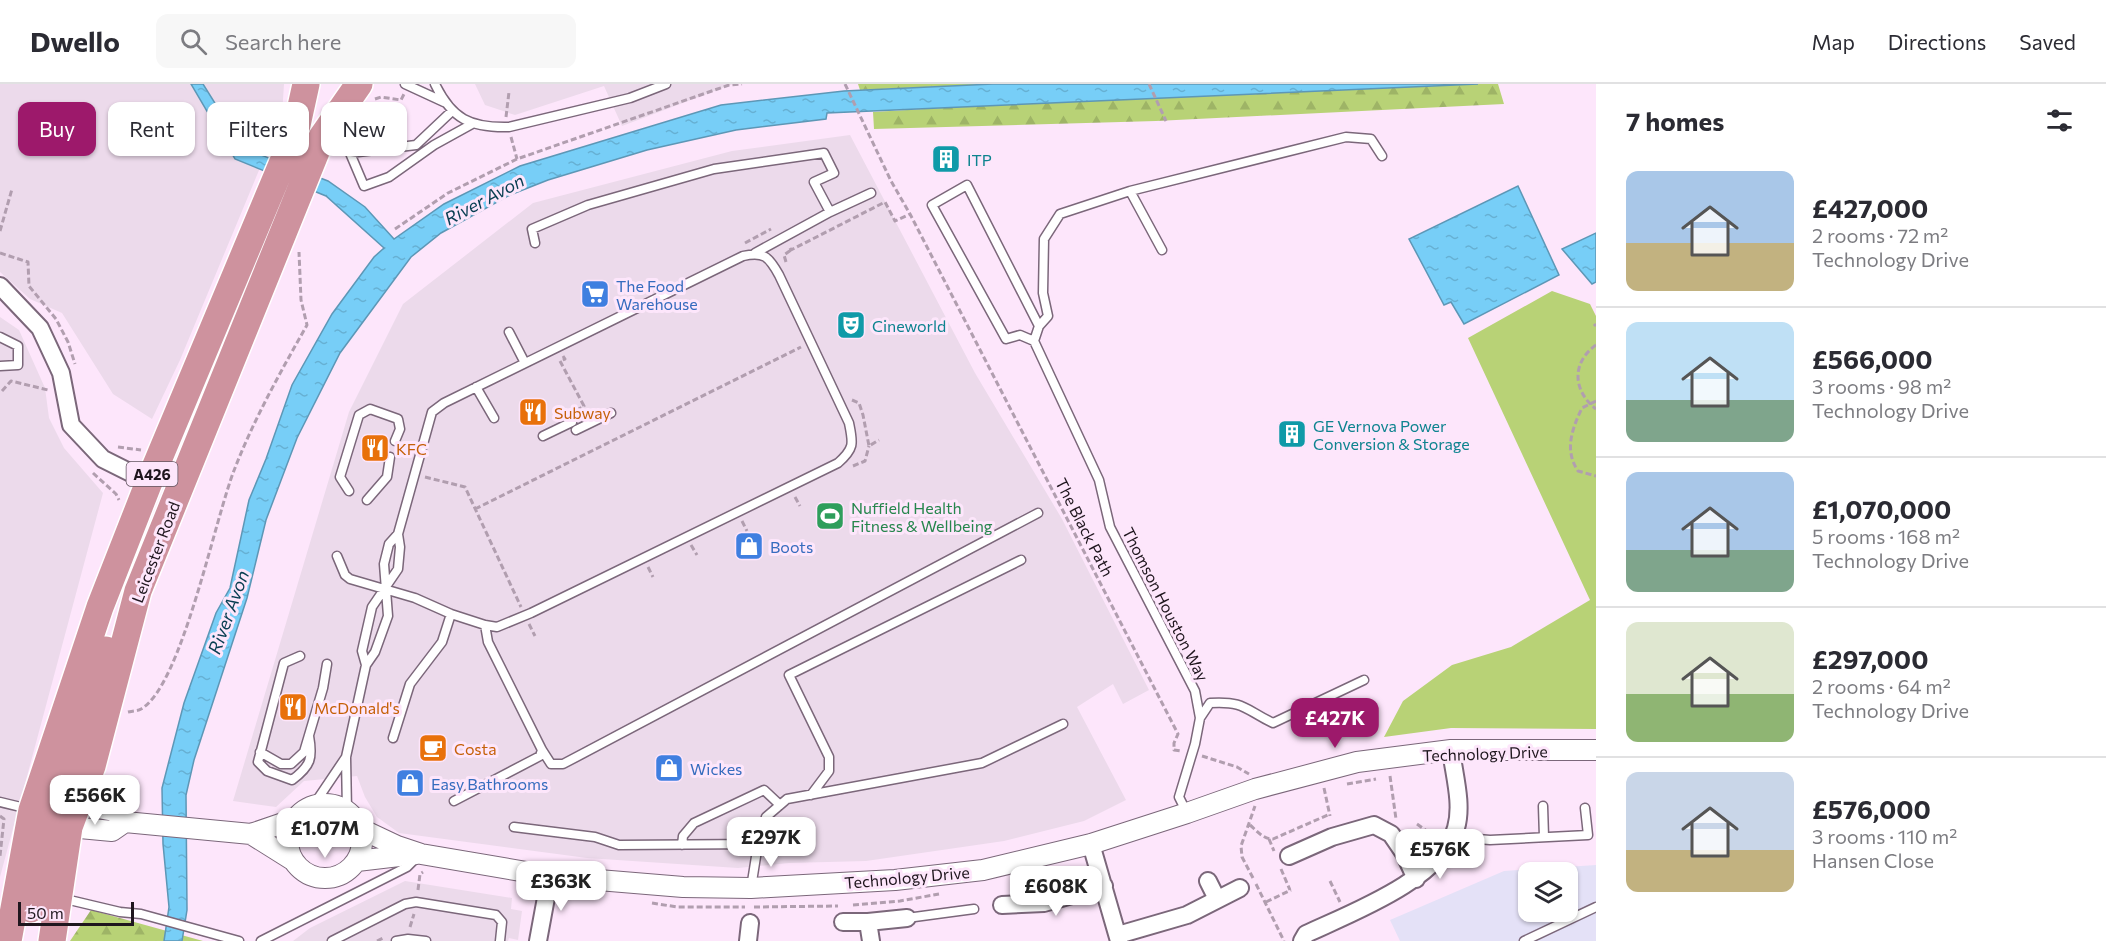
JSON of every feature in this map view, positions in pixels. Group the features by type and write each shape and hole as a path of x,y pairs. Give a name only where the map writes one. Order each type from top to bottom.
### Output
{"highway":[{"name":"Leicester Road","path":"52,941 57,897 59,816 100,607 149,482 285,157 297,125 306,84"},
{"name":"Leicester Road","path":"8,941 59,816 92,766 138,591 322,137 358,84"},
{"path":"23,941 49,832 59,816 48,803 59,789 104,654 138,591"}],"street":[{"path":"0,286 40,328 61,373 71,425 103,459 149,482"},
{"path":"1302,941 1306,934 1416,879 1444,852 1456,827 1459,809 1451,750"},
{"name":"Technology Drive","path":"361,829 397,846 421,854 550,876 683,887 751,888 895,880 983,870 1091,844 1255,789 1357,762 1451,750 1596,750"},
{"path":"252,834 294,861 310,875 330,878 349,870 357,861 363,841 356,819 337,806 325,804 303,811 295,819 288,841 294,861"},
{"path":"59,816 114,811 125,822 252,834 295,819"},
{"path":"1284,861 1332,837 1374,825 1391,834 1396,840 1416,879"},
{"path":"1091,844 1119,938 1187,915 1240,888"},
{"name":"Technology Drive","path":"357,861 421,854"},
{"path":"538,941 550,876"},
{"path":"1208,881 1217,899"},
{"path":"1002,905 1044,903 1104,886"},
{"path":"843,922 907,918"},
{"path":"868,922 872,941"},
{"path":"747,941 750,923"}],"lane":[{"path":"405,84 444,102"},
{"path":"435,84 444,102 452,111 472,124 490,127 509,127 630,98 666,84"},
{"path":"452,111 416,145 350,153 364,186 389,177 434,145 472,124"},
{"path":"1039,326 967,185 932,205 1006,339 1020,335 1034,341 1039,326 1048,316 1043,293 1044,239 1060,214 1130,191 1346,137 1371,139 1382,156"},
{"path":"536,243 532,229 588,205 714,169 824,153 834,173 814,182 830,212"},
{"path":"1130,191 1162,250"},
{"path":"366,665 362,651 372,607 398,569 400,547 398,534 432,412 444,403 476,387 751,254 871,193"},
{"path":"337,556 345,574 350,579 415,598 452,614 497,627 525,616 838,463 849,453 852,441 849,423 770,259 751,254"},
{"path":"509,332 525,363"},
{"path":"0,337 18,346 18,365 0,366"},
{"name":"Thomson Houston Way","path":"1034,341 1099,480 1110,527 1195,691 1200,718 1179,797 1187,813"},
{"path":"476,387 494,418"},
{"path":"349,491 340,477 359,416 370,409 398,419 400,429 395,441"},
{"path":"543,436 611,414"},
{"path":"367,500 387,477 390,457"},
{"path":"485,625 488,642 542,750 551,764 563,764 1038,513"},
{"path":"347,811 346,757 366,665 375,652 388,616 384,564 389,544 398,534"},
{"path":"811,795 828,771 830,757 789,675 1021,560"},
{"path":"393,738 410,684 442,642 452,614"},
{"path":"300,656 284,663 258,762 267,771 292,780 305,771 312,753 309,736"},
{"path":"260,752 281,764 291,764 304,752 323,688 327,664"},
{"path":"1200,718 1210,703 1232,702 1246,706 1273,723 1364,680"},
{"path":"751,888 758,844 766,817 787,800 982,763 1063,724"},
{"path":"454,801 540,756 542,750"},
{"path":"313,806 346,757"},
{"path":"682,845 683,836 694,823 764,790 780,805"},
{"path":"0,802 59,816"},
{"path":"1543,806 1544,837"},
{"path":"1451,840 1588,835 1586,808"},
{"path":"514,827 595,837 619,844 758,844"},
{"path":"261,941 407,867 421,854"},
{"path":"57,897 120,912 141,914 239,941"},
{"path":"332,941 405,904 416,902 496,915 502,922 500,941"},
{"path":"1524,941 1542,937 1596,907"},
{"path":"907,918 974,909"},
{"path":"396,941 408,939 426,941"}],"path":[{"path":"395,229 448,193 517,159 729,85 742,84"},
{"path":"1149,84 1166,121"},
{"name":"The Black Path","path":"845,85 1178,734 1174,750 1237,767 1249,773 1255,789"},
{"path":"0,231 12,189"},
{"path":"741,241 751,254"},
{"path":"125,713 141,710 157,694 177,653 235,469 282,370 307,325 301,300 298,247"},
{"path":"796,338 800,348"},
{"path":"475,509 811,342"},
{"path":"1596,345 1580,361 1578,379 1582,396 1596,409"},
{"path":"558,347 565,359 561,361 584,406 574,412"},
{"path":"2,392 11,381 50,390"},
{"path":"1596,401 1582,408 1570,441 1571,461 1578,471 1596,476"},
{"path":"863,415 869,446 879,440"},
{"path":"117,447 144,451"},
{"path":"415,475 465,487 535,636"},
{"path":"741,520 747,531"},
{"path":"1390,776 1393,805 1400,833 1396,840"},
{"path":"1250,825 1261,835 1273,839 1330,815 1324,788"},
{"path":"1255,789 1257,802 1241,846 1242,857 1284,941"},
{"path":"0,816 4,819 0,861"},
{"path":"1417,824 1439,839 1451,840"},
{"path":"1266,902 1291,890 1284,861"},
{"path":"1330,881 1342,907"}],"shaded area":[{"path":"0,84 284,84 283,102 207,102 207,156 265,156 180,360 152,419 113,394 62,313 30,299 0,272"},
{"path":"475,84 733,84 622,126 604,86 515,115 485,105"},
{"path":"850,135 975,373 1062,519 1149,690 1123,704 1113,684 1077,707 1126,800 1084,821 1004,841 866,861 789,863 738,868 587,858 399,833 377,817 365,797 357,776 304,781 276,807 233,801 349,412 403,304 533,203 732,151"},
{"path":"0,317 19,330 45,388 49,418 64,448 103,493 0,877"},
{"path":"1596,865 1596,941 1400,941 1390,920 1504,871 1518,870 1518,922 1578,922 1578,866"},
{"path":"405,881 512,898 511,909 522,911 518,940 509,938 508,941 293,941 310,928"}],"green space":[{"path":"858,84 993,84 860,90"},
{"path":"1498,84 1504,104 1156,121 874,129 873,112 1043,102"},
{"path":"1552,291 1590,304 1596,316 1596,729 1451,728 1384,737 1403,701 1452,665 1511,647 1590,600 1468,338"},
{"path":"91,910 203,941 70,941"}],"water":[{"path":"191,84 203,84 214,102 207,102 207,111"},
{"name":"River Avon","path":"993,84 1478,84 827,113 826,119 736,130 647,150 548,180 510,195 441,233 411,257 340,353 297,438 266,520 247,598 194,760 186,795 187,910 182,941 164,941 169,907 163,844 162,788 184,703 216,613 230,588 249,500 292,385 332,314 374,257 384,248 326,196 235,159 233,156 264,156 328,181 365,207 394,239 444,204 520,166 721,105 844,91"},
{"path":"1518,186 1559,275 1464,324 1451,302 1444,305 1409,239"},
{"path":"1596,233 1596,282 1592,284 1562,249"}],"place":[{"name":"ITP","path":"946,159"},
{"name":"The Food Warehouse","path":"595,294"},
{"name":"Cineworld","path":"851,325"},
{"name":"Subway","path":"533,412"},
{"name":"GE Vernova Power Conversion & Storage","path":"1292,434"},
{"name":"KFC","path":"375,448"},
{"name":"Nuffield Health Fitness & Wellbeing","path":"830,516"},
{"name":"Boots","path":"749,546"},
{"name":"McDonald's","path":"293,707"},
{"name":"Costa","path":"433,748"},
{"name":"Wickes","path":"669,768"},
{"name":"Easy Bathrooms","path":"410,783"}]}
